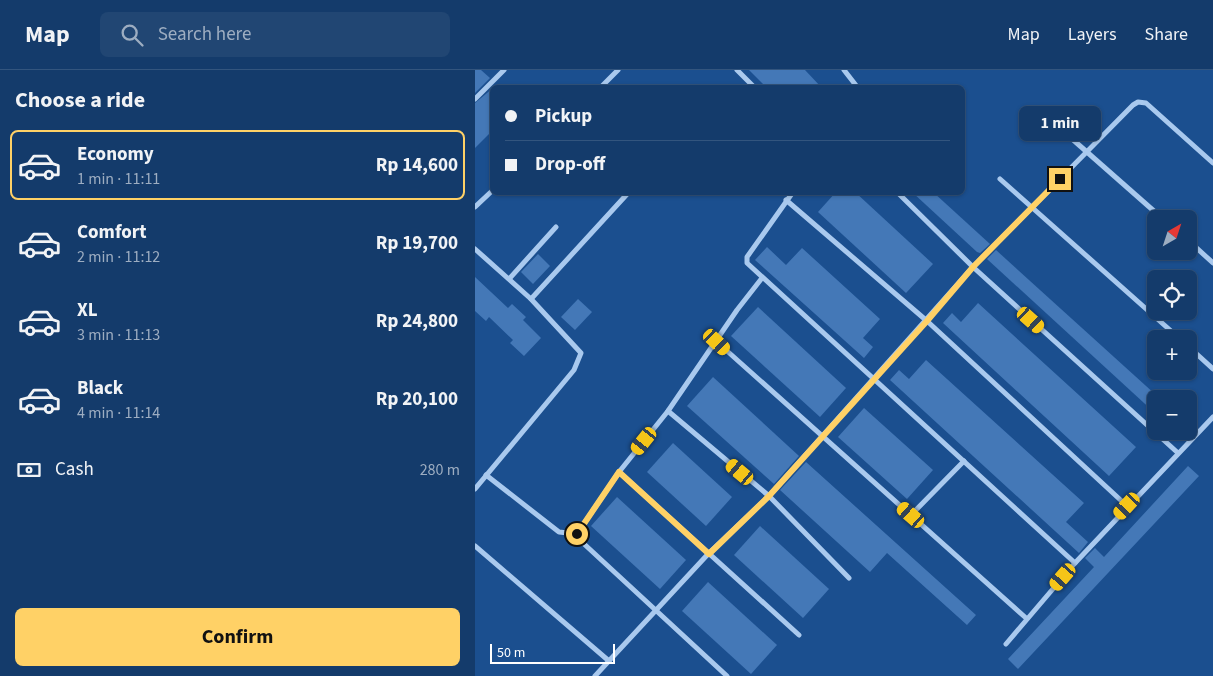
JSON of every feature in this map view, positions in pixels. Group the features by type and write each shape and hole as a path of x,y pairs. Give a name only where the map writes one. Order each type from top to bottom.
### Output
{"street":[{"path":"475,99 504,70"},
{"path":"602,85 618,70"},
{"path":"737,70 752,85"},
{"path":"843,70 856,85"},
{"path":"595,676 709,554 769,496 927,321 973,267 1133,105 1142,102 1150,106 1213,162"},
{"path":"1054,123 1153,210"},
{"path":"1000,179 1170,330"},
{"path":"475,207 490,193"},
{"path":"531,299 626,195"},
{"path":"790,195 747,259 749,266 1075,563"},
{"path":"900,195 973,267 1178,453"},
{"path":"786,200 927,321 1127,506"},
{"path":"509,279 556,227"},
{"path":"1197,248 1213,263"},
{"path":"475,249 531,299 581,354 575,370 475,489"},
{"path":"577,534 619,472 668,411 717,342 737,310 762,278"},
{"path":"717,342 821,437 1026,618"},
{"path":"1197,354 1213,368"},
{"path":"668,411 769,496 849,578"},
{"path":"1006,644 1026,618 1075,563 1213,417"},
{"path":"911,515 964,461"},
{"path":"619,472 799,635"},
{"path":"486,475 559,532 577,534 583,543 727,676"},
{"path":"475,546 609,660"}],"building":[{"path":"475,70 481,70 490,78 475,93"},
{"path":"749,70 805,70 819,85 764,85"},
{"path":"490,90 490,133 475,148 475,103"},
{"path":"833,195 858,195 933,264 906,293 818,212"},
{"path":"915,195 936,195 990,244 980,253"},
{"path":"767,247 786,265 802,248 880,319 863,338 873,347 864,358 755,260"},
{"path":"996,250 1150,390 1147,390 1147,406 987,259"},
{"path":"538,254 550,266 533,284 521,272"},
{"path":"475,277 508,308 512,304 526,317 523,320 541,338 524,356 510,343 513,340 489,317 486,321 475,311"},
{"path":"578,299 592,312 575,330 561,317"},
{"path":"978,303 1136,447 1109,476 943,323 952,313 961,322"},
{"path":"758,307 846,388 820,417 731,336"},
{"path":"926,360 1084,503 1066,522 1088,542 1079,553 890,380 899,370 909,379"},
{"path":"713,377 799,456 774,484 687,406"},
{"path":"864,408 933,470 907,499 838,437"},
{"path":"673,443 732,497 706,526 647,472"},
{"path":"806,462 976,615 967,625 887,553 870,572 780,490"},
{"path":"1188,466 1199,476 1018,669 1008,659 1094,567 1085,558 1095,548 1104,557"},
{"path":"617,497 686,560 660,589 591,526"},
{"path":"760,526 829,589 803,618 734,555"},
{"path":"708,582 777,645 751,674 682,611"}],"route":[{"path":"577,534 619,472 709,554 769,496 927,321 973,267 1060,179"}]}
